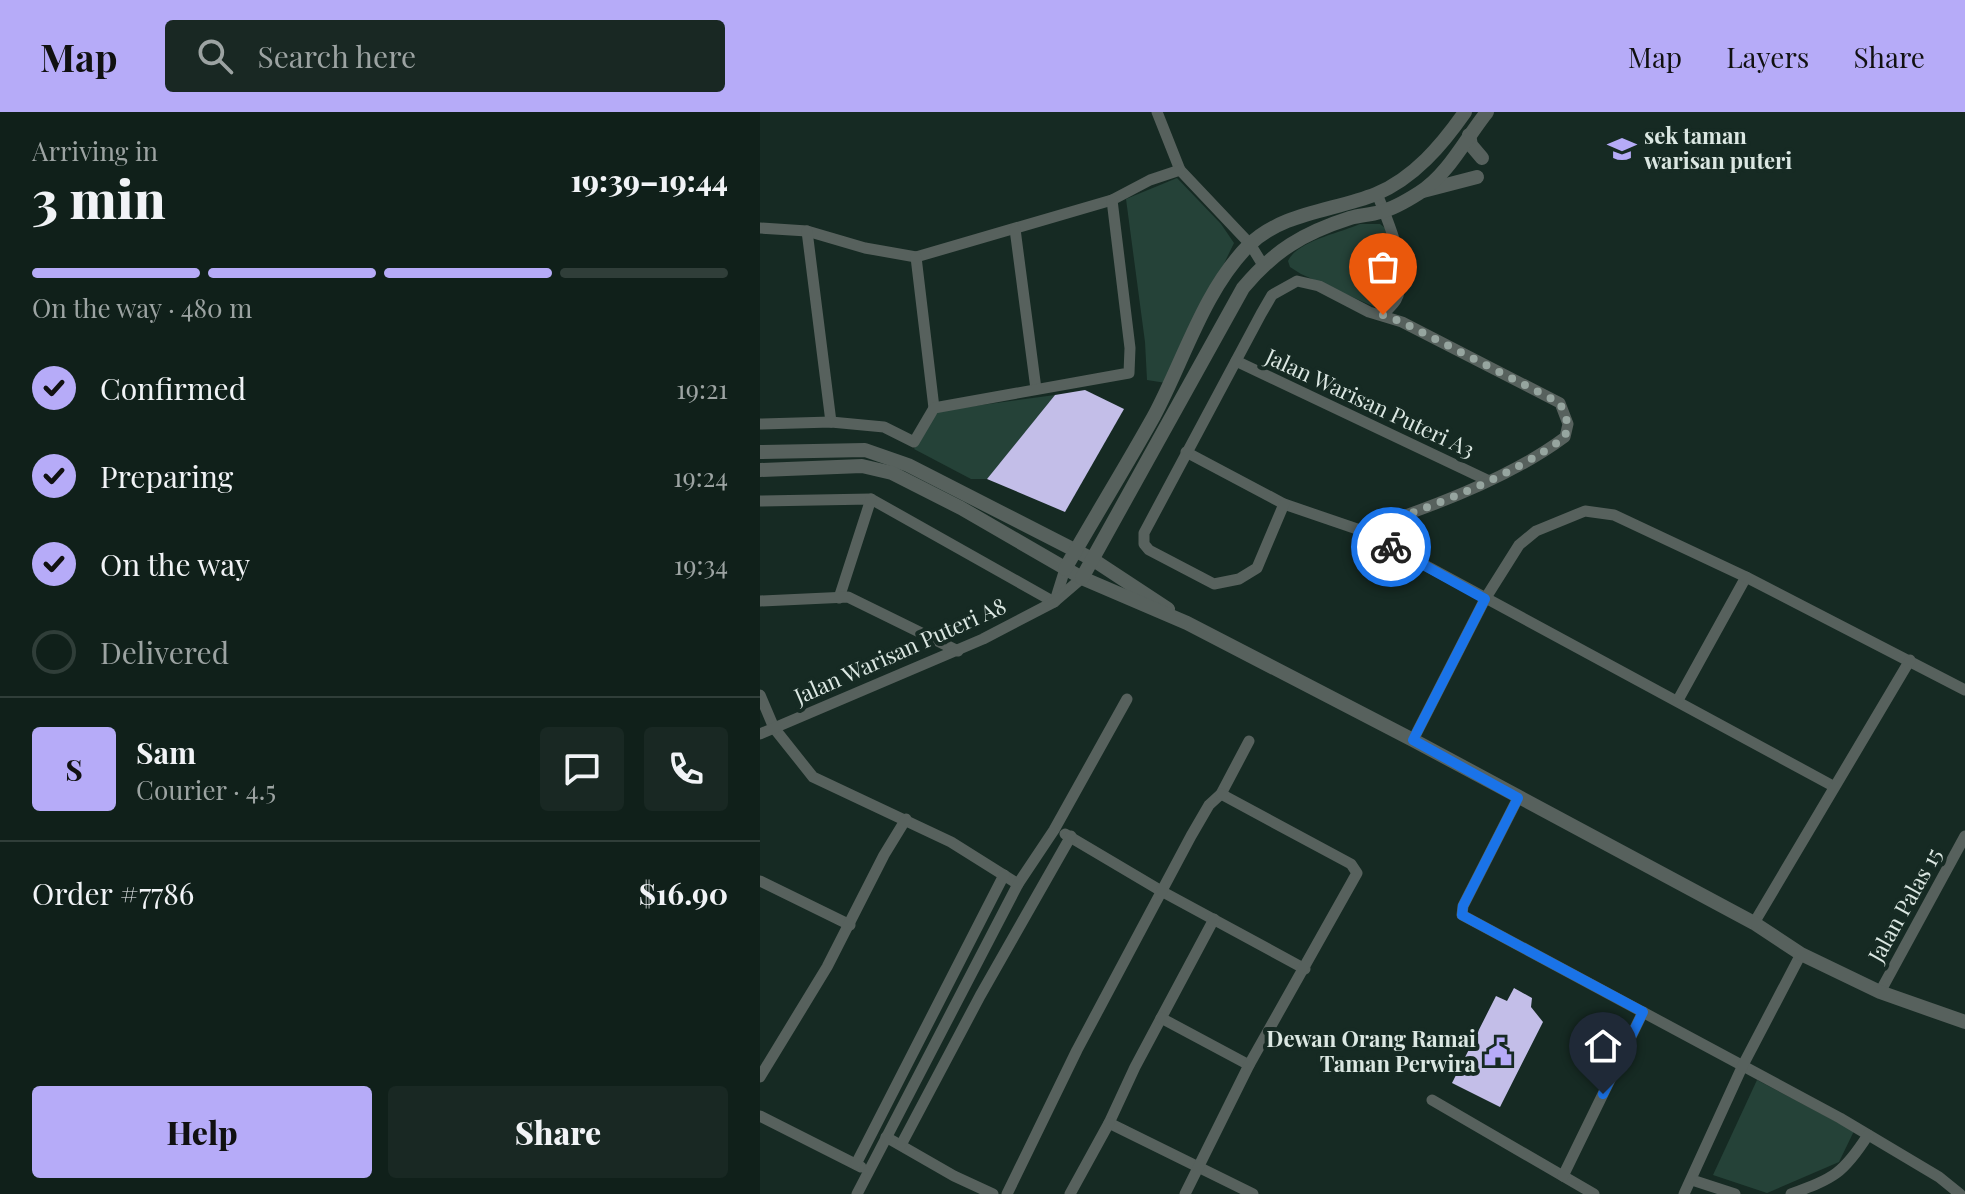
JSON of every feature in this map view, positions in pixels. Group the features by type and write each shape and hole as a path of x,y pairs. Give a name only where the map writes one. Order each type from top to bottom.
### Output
{"street":[{"path":"1157,112 1180,170 1250,244 1263,265"},
{"path":"760,501 871,499 1054,602 1065,569 1155,414 1223,277 1250,244 1304,214 1377,194 1408,175 1434,152 1465,112"},
{"path":"1422,191 1450,163 1487,112"},
{"path":"1469,135 1471,145 1482,158"},
{"path":"760,228 807,231 865,248 916,257 1112,200 1150,180 1180,170"},
{"path":"1082,578 1243,288 1263,265 1280,250 1312,232 1351,218 1384,211 1422,191 1477,177"},
{"path":"1377,194 1401,276 1396,299 1383,315"},
{"path":"934,408 1129,373 1130,348 1112,200"},
{"path":"1015,229 1036,389"},
{"path":"807,231 831,422"},
{"path":"760,424 831,422 884,427 914,442 934,408 916,257"},
{"path":"1284,504 1257,568 1239,579 1214,584 1149,550 1144,544 1144,533 1272,295 1297,281 1319,286 1369,312 1402,322 1560,403 1568,424 1565,437 1543,453 1424,507 1360,530"},
{"name":"Jalan Warisan Puteri A3","path":"1236,361 1487,480"},
{"path":"760,452 865,450 908,465 1092,559 1187,623"},
{"path":"1186,452 1284,504 1301,507 1360,530 1833,786"},
{"path":"760,470 862,466 892,473 961,508 1082,578 1187,623 1413,740 1754,923 1801,954 1880,992 1965,1022"},
{"path":"839,598 871,499"},
{"path":"1413,740 1485,599 1519,545 1536,531 1585,511 1614,515 1746,577 1965,690"},
{"path":"1678,700 1746,577"},
{"name":"Jalan Warisan Puteri A8","path":"760,734 958,651 1054,602 1082,578"},
{"path":"760,601 848,597 958,651"},
{"path":"1754,923 1910,660"},
{"path":"760,695 774,728 813,777 951,842 1018,884"},
{"path":"857,1194 1018,884 1054,830 1127,699"},
{"path":"1007,1194 1077,1050 1209,805 1221,794 1249,741"},
{"path":"1185,1194 1249,1065 1357,873 1355,868 1221,794"},
{"path":"1518,798 1463,906 1462,915 1868,1135 1939,1177 1960,1194"},
{"path":"761,1075 850,925 884,855 906,819"},
{"path":"1054,830 1071,836 1163,892 1305,969"},
{"path":"901,1145 980,996 1071,836"},
{"name":"Jalan Palas 15","path":"1880,992 1965,837"},
{"path":"856,1164 1004,875"},
{"path":"760,881 850,925"},
{"path":"1070,1194 1214,919"},
{"path":"1684,1194 1743,1065 1801,954"},
{"path":"1563,1176 1643,1012"},
{"path":"1161,1018 1249,1065"},
{"path":"1432,1100 1594,1194"},
{"path":"760,1116 869,1171"},
{"path":"1109,1123 1253,1194"},
{"path":"1791,1194 1819,1184 1848,1166 1868,1135"},
{"path":"886,1137 954,1176 993,1194"},
{"path":"1692,1180 1735,1194"}],"green space":[{"path":"1177,178 1221,224 1234,243 1166,383 1147,380 1126,199"},
{"path":"1360,224 1380,224 1389,231 1395,254 1397,281 1379,309 1301,274 1290,267 1288,261 1309,243"},
{"path":"1055,395 987,479 971,479 914,449 938,411"},
{"path":"1757,1080 1854,1131 1839,1162 1767,1193 1713,1175"}],"building":[{"path":"1085,390 1124,409 1065,512 987,479 1055,395"},
{"name":"Dewan Orang Ramai Taman Perwira","path":"1514,988 1532,998 1531,1007 1543,1022 1500,1107 1452,1083 1496,996 1507,1001"}],"way so far":[{"path":"1383,315 1560,403 1568,424 1565,437 1543,453 1469,489 1360,530 1391,547"}],"place":[{"name":"sek taman warisan puteri","path":"1622,149"},
{"name":"Dewan Orang Ramai Taman Perwira","path":"1498,1052"}],"route":[{"path":"1391,547 1485,599 1413,740 1518,798 1463,906 1462,915 1643,1012 1603,1094"}]}
